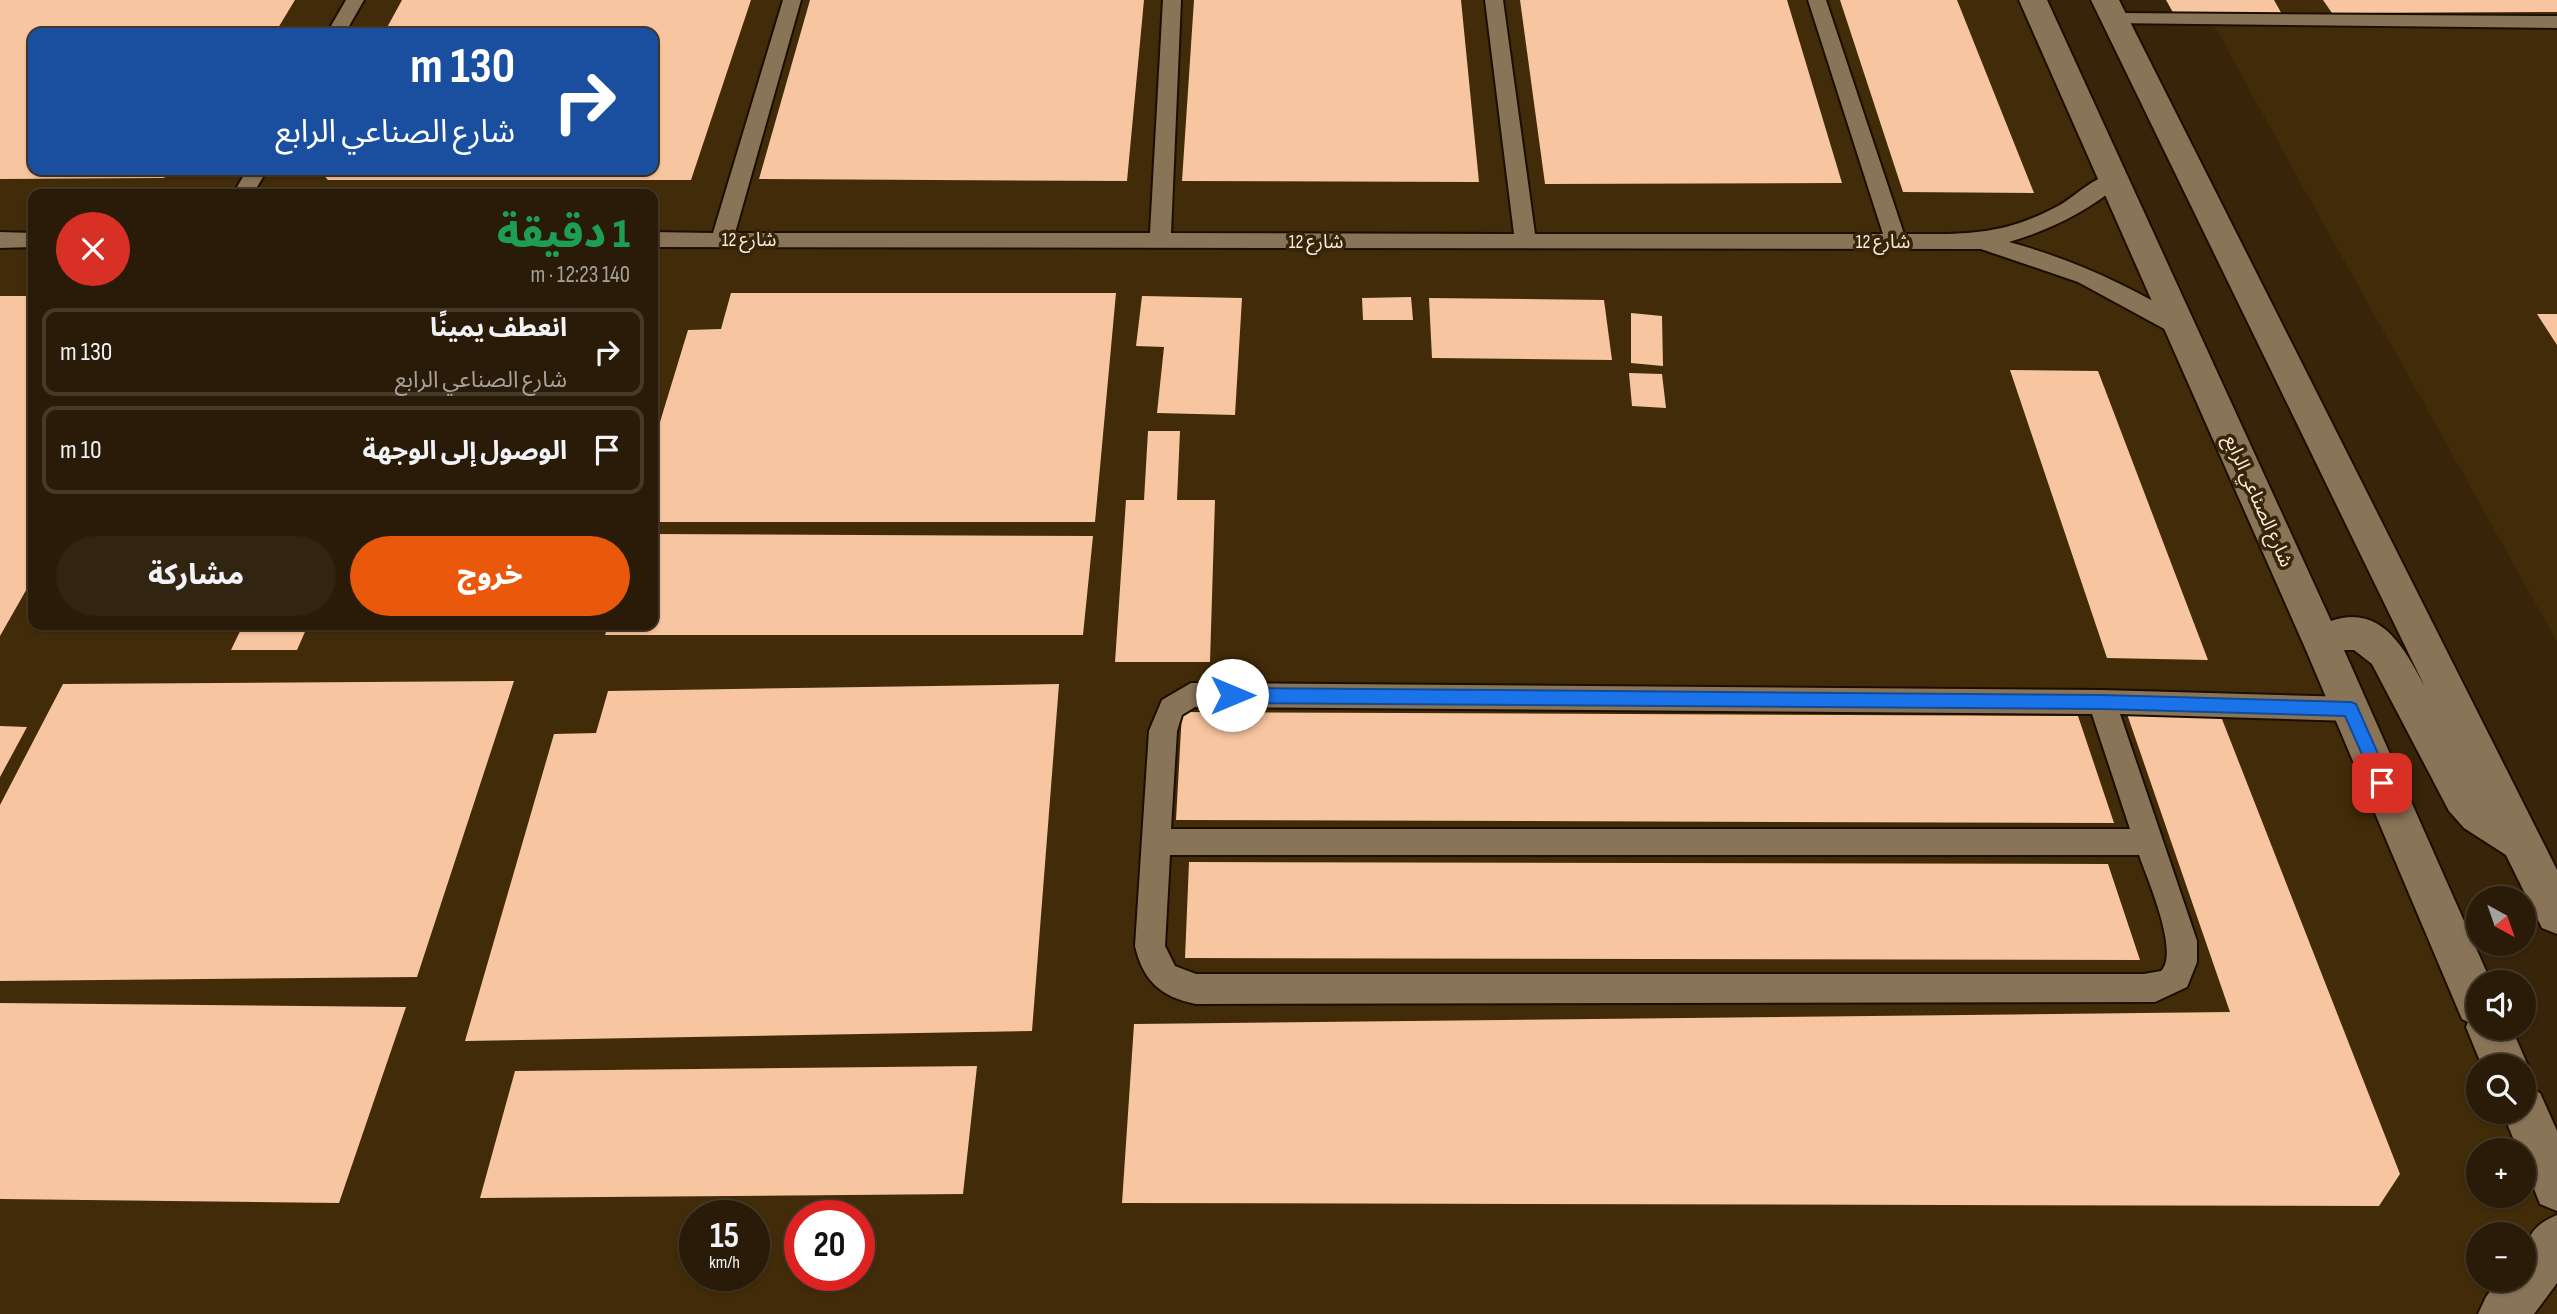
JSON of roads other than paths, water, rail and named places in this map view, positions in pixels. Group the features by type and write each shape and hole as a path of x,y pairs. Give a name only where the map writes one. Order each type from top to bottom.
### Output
{"main road":[{"name":"شارع الصناعي الرابع","path":"2033,0 2325,650 2466,976"},
{"path":"2110,10 2557,914"},
{"path":"2325,650 2329,639 2340,633 2356,633 2373,640 2386,652 2463,798 2489,823 2521,842"},
{"path":"2530,1124 2557,1187"},
{"path":"2503,1314 2534,1275 2557,1239"}],"lane":[{"path":"339,28 355,0"},
{"path":"722,240 792,0"},
{"path":"1160,241 1172,0"},
{"path":"1494,0 1526,243"},
{"path":"1817,0 1896,242"},
{"path":"2311,0 2323,20"},
{"path":"2110,10 2323,20 2557,22"},
{"name":"شارع 12","path":"1980,242 2043,224 2069,211 2112,180"},
{"path":"0,240 28,240"},
{"name":"شارع 12","path":"658,240 1980,242 2052,262 2103,282 2178,326"},
{"path":"2102,702 2182,941 2184,960 2179,975 2164,986 2144,989 1196,989 1177,987 1163,977 1153,963 1150,946 1163,731 1171,708 1191,695 2102,702 2351,709"},
{"path":"1157,842 2149,842"}]}
